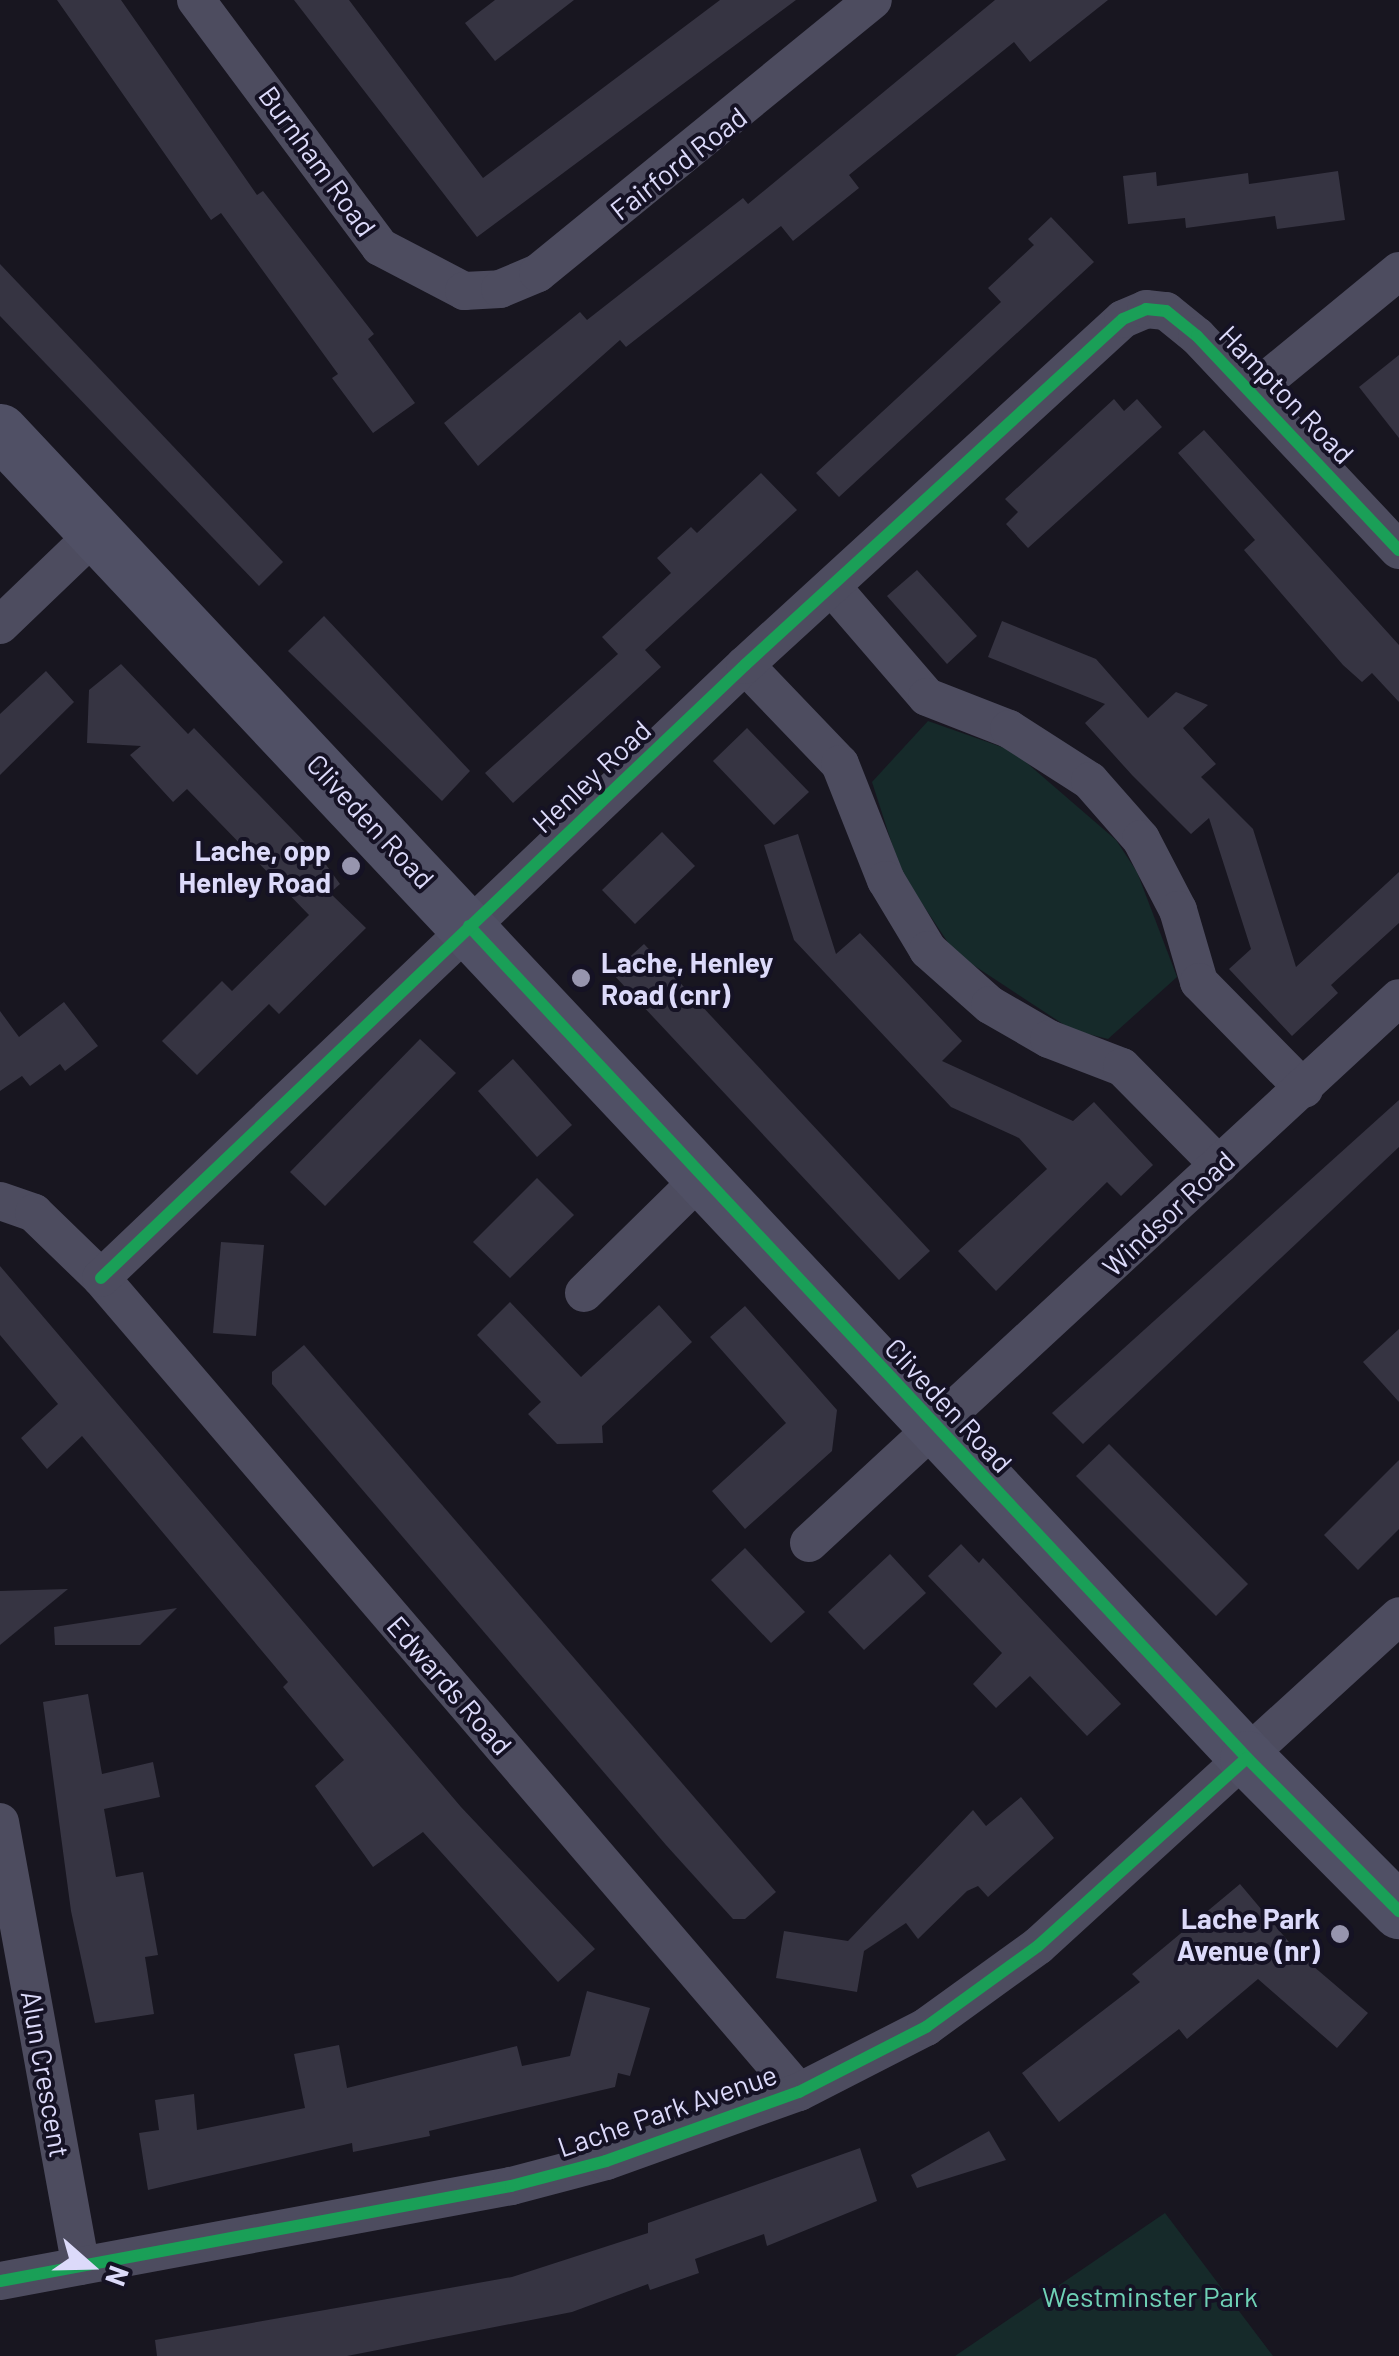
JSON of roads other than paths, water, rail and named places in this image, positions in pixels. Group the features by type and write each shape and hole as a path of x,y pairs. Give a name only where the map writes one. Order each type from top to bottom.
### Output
{"street":[{"name":"Burnham Road","path":"196,0 380,248 464,291"},
{"name":"Fairford Road","path":"464,291 500,289 538,274 874,0"},
{"path":"1253,391 1399,271"},
{"name":"Hampton Road","path":"1123,319 1146,309 1166,311 1253,391 1399,550"},
{"name":"Henley Road","path":"101,1278 745,665 1123,319"},
{"name":"Cliveden Road","path":"0,431 1247,1758 1399,1910"},
{"path":"0,625 96,533"},
{"path":"832,587 927,697 1010,729 1090,781 1141,840 1178,910 1200,982 1304,1088"},
{"path":"745,665 840,764 886,880 928,950 990,1005 1050,1039 1122,1067 1219,1166"},
{"name":"Windsor Road","path":"809,1543 1399,998"},
{"path":"584,1293 700,1179"},
{"name":"Edwards Road","path":"0,1201 34,1213 101,1278 799,2092"},
{"name":"Lache Park Avenue","path":"0,2281 511,2186 606,2161 799,2092 926,2027 1038,1946 1399,1616"},
{"name":"Alun Crescent","path":"0,1822 82,2266"}],"place":[{"name":"Lache, opp Henley Road","path":"351,866"},
{"name":"Lache, Henley Road (cnr)","path":"581,978"},
{"name":"Lache Park Avenue (nr)","path":"1340,1934"}],"park label":[{"name":"Westminster Park","path":"1150,2296"}]}
